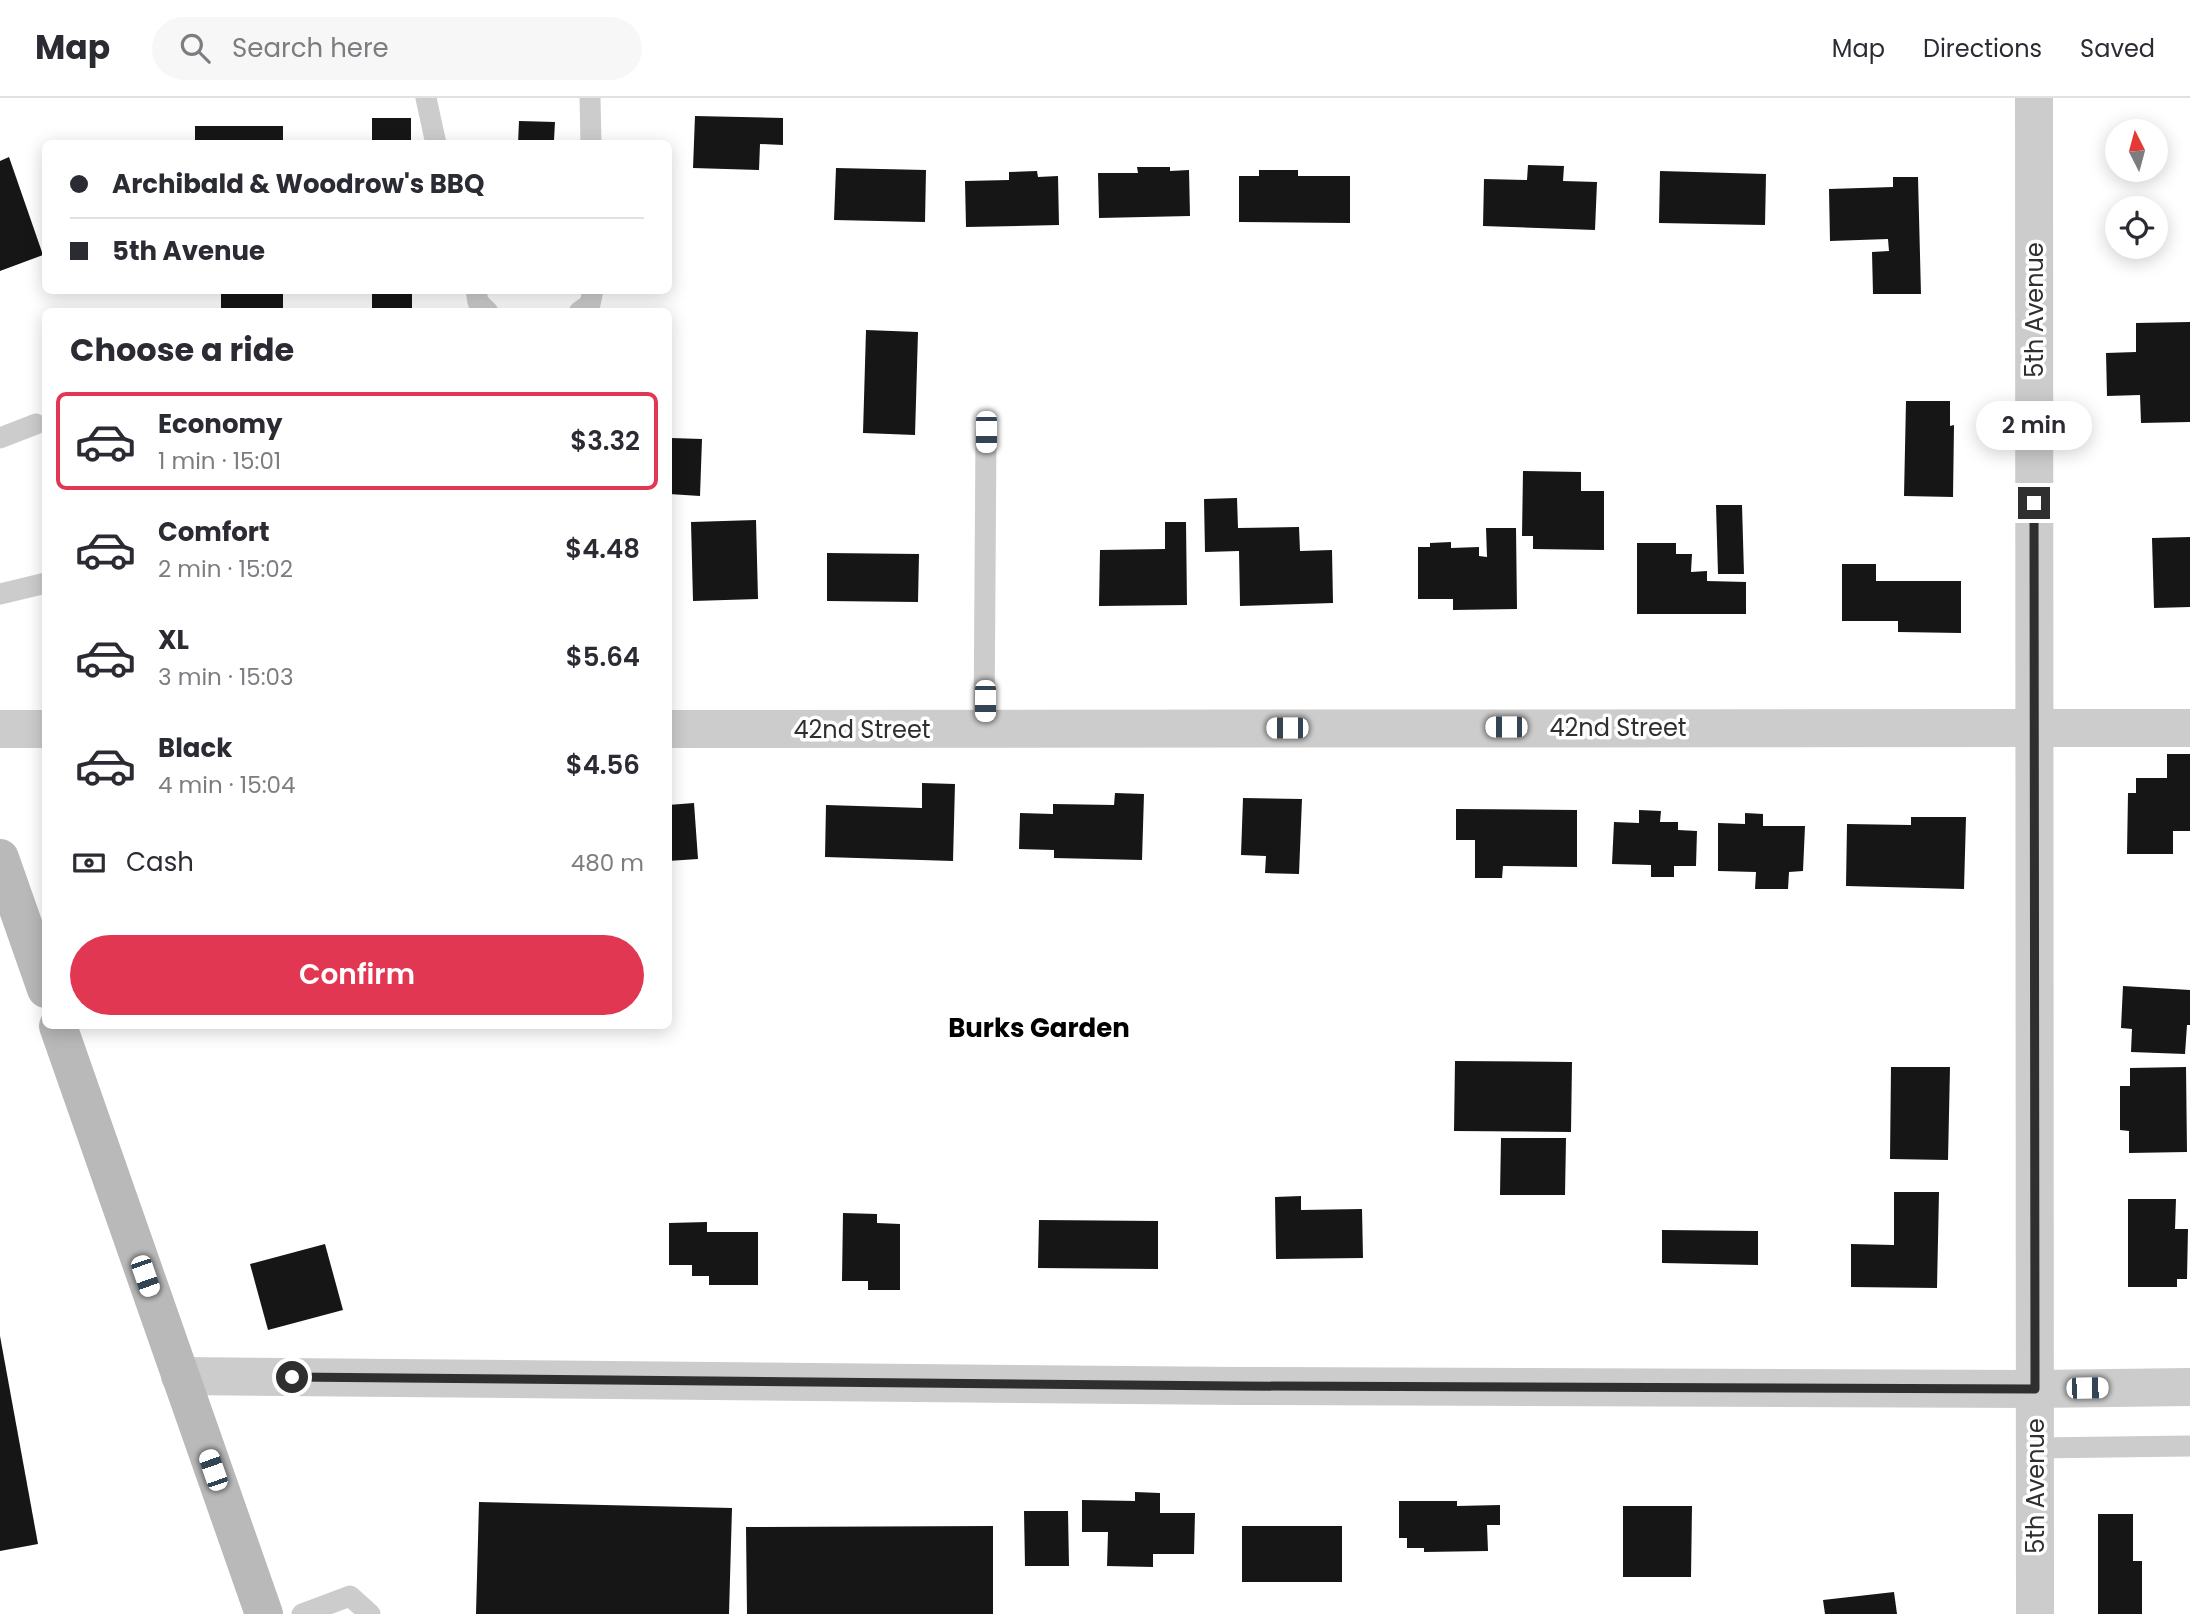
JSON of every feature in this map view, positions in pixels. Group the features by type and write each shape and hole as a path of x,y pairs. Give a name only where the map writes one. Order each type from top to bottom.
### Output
{"main road":[{"path":"0,858 42,978"},
{"path":"59,1029 264,1614"}],"street":[{"name":"5th Avenue","path":"2034,98 2035,1614"},
{"name":"42nd Street","path":"672,729 2190,728"},
{"path":"0,729 42,729"},
{"path":"180,1376 1238,1386 2035,1389 2190,1387"}],"lane":[{"path":"426,98 435,140"},
{"path":"590,98 591,140"},
{"path":"0,438 36,424"},
{"path":"984,728 986,432"},
{"path":"0,594 42,584"},
{"path":"2035,1448 2190,1446"},
{"path":"302,1614 350,1597 370,1614"}],"building":[{"path":"695,116 783,118 783,145 760,144 759,170 693,168"},
{"path":"372,118 411,118 411,140 372,140"},
{"path":"519,121 555,122 554,140 518,140"},
{"path":"195,126 283,126 283,140 195,140"},
{"path":"9,157 42,255 0,271 0,161"},
{"path":"1528,165 1564,166 1563,181 1597,182 1595,230 1483,226 1484,179 1527,180"},
{"path":"1137,167 1189,170 1190,216 1099,218 1098,173 1138,173"},
{"path":"836,168 926,170 925,222 834,220"},
{"path":"1259,170 1298,170 1298,176 1350,176 1350,223 1239,222 1239,176 1259,176"},
{"path":"1037,171 1038,177 1058,176 1059,225 966,227 965,181 1009,180 1009,172"},
{"path":"1660,171 1766,174 1765,225 1659,223"},
{"path":"1893,177 1918,177 1921,294 1873,294 1872,252 1889,251 1888,239 1830,241 1829,189 1893,187"},
{"path":"221,294 283,294 283,308 221,308"},
{"path":"372,294 412,294 412,308 372,308"},
{"path":"2190,322 2190,422 2141,423 2140,395 2107,396 2106,353 2136,352 2136,323"},
{"path":"866,330 918,332 915,435 863,433"},
{"path":"1906,401 1950,401 1950,426 1954,425 1953,497 1904,496"},
{"path":"672,438 702,439 700,496 672,494"},
{"path":"1523,471 1581,472 1581,491 1604,491 1604,550 1533,549 1533,536 1522,536"},
{"path":"1237,498 1238,528 1299,527 1300,551 1332,550 1333,603 1240,606 1239,551 1205,552 1204,499"},
{"path":"1716,505 1742,505 1744,574 1718,574"},
{"path":"756,520 758,599 693,601 691,522"},
{"path":"1165,522 1186,522 1187,605 1099,606 1100,550 1165,549"},
{"path":"1486,528 1516,528 1517,609 1453,610 1453,599 1418,599 1418,547 1430,547 1430,543 1451,542 1451,548 1479,547 1479,556 1487,557"},
{"path":"2190,537 2190,607 2154,608 2152,538"},
{"path":"1637,543 1676,543 1676,554 1692,554 1691,572 1707,571 1707,581 1746,582 1746,614 1637,614"},
{"path":"827,553 919,554 918,602 827,601"},
{"path":"1842,564 1876,564 1876,581 1961,581 1961,633 1898,632 1898,621 1842,621"},
{"path":"2167,754 2190,754 2190,831 2173,831 2173,854 2127,854 2128,793 2136,793 2136,778 2167,778"},
{"path":"922,783 955,784 953,861 825,857 826,805 922,808"},
{"path":"1115,793 1144,794 1142,860 1054,858 1054,850 1019,849 1020,813 1053,814 1053,804 1114,805"},
{"path":"1243,798 1302,799 1299,874 1265,873 1266,856 1241,855"},
{"path":"694,803 698,859 672,861 672,805"},
{"path":"1456,809 1577,810 1577,867 1503,866 1502,878 1475,878 1475,840 1456,840"},
{"path":"1639,810 1661,811 1660,822 1678,822 1678,830 1697,831 1696,866 1674,866 1674,877 1651,877 1651,865 1612,864 1614,822 1639,823"},
{"path":"1745,813 1763,814 1763,826 1805,826 1803,871 1789,872 1788,889 1755,889 1756,872 1718,871 1718,823 1745,824"},
{"path":"1911,817 1966,817 1964,889 1846,886 1847,824 1911,825"},
{"path":"2123,986 2190,990 2190,1025 2187,1025 2185,1054 2131,1052 2132,1029 2121,1028"},
{"path":"1455,1061 1572,1062 1571,1132 1454,1131"},
{"path":"1891,1067 1950,1067 1948,1160 1890,1159"},
{"path":"2186,1067 2187,1152 2129,1153 2129,1131 2120,1130 2120,1086 2130,1086 2130,1068"},
{"path":"1501,1138 1566,1138 1565,1195 1500,1195"},
{"path":"1894,1192 1939,1192 1937,1288 1851,1287 1851,1244 1894,1245"},
{"path":"1301,1196 1301,1210 1362,1209 1363,1258 1276,1259 1275,1197"},
{"path":"2128,1199 2176,1199 2175,1229 2188,1229 2187,1279 2177,1279 2177,1287 2128,1287"},
{"path":"843,1213 877,1214 877,1223 900,1224 900,1290 868,1290 868,1281 842,1281"},
{"path":"1039,1220 1158,1221 1158,1269 1038,1268"},
{"path":"707,1222 707,1232 758,1232 758,1285 709,1285 709,1276 692,1276 692,1265 669,1265 669,1223"},
{"path":"1662,1230 1758,1231 1758,1265 1662,1263"},
{"path":"325,1244 343,1310 268,1330 250,1264"},
{"path":"0,1336 38,1544 0,1551"},
{"path":"1135,1492 1160,1493 1160,1513 1195,1513 1194,1554 1153,1554 1153,1567 1107,1566 1108,1532 1082,1532 1082,1500 1135,1501"},
{"path":"1399,1501 1457,1501 1457,1506 1500,1505 1500,1525 1487,1525 1488,1551 1424,1552 1424,1548 1407,1548 1407,1538 1399,1538"},
{"path":"479,1502 732,1508 729,1614 476,1614"},
{"path":"1623,1506 1692,1506 1691,1577 1623,1577"},
{"path":"1024,1511 1068,1511 1069,1566 1025,1566"},
{"path":"2098,1514 2133,1514 2133,1561 2142,1561 2142,1614 2098,1614"},
{"path":"993,1526 993,1614 747,1614 746,1527"},
{"path":"1242,1526 1342,1526 1342,1582 1242,1582"},
{"path":"1894,1592 1897,1614 1825,1614 1823,1600"}],"district":[{"name":"Burks Garden","path":"1039,1028"}],"route":[{"path":"292,1377 1238,1386 2035,1389 2034,503"}]}
